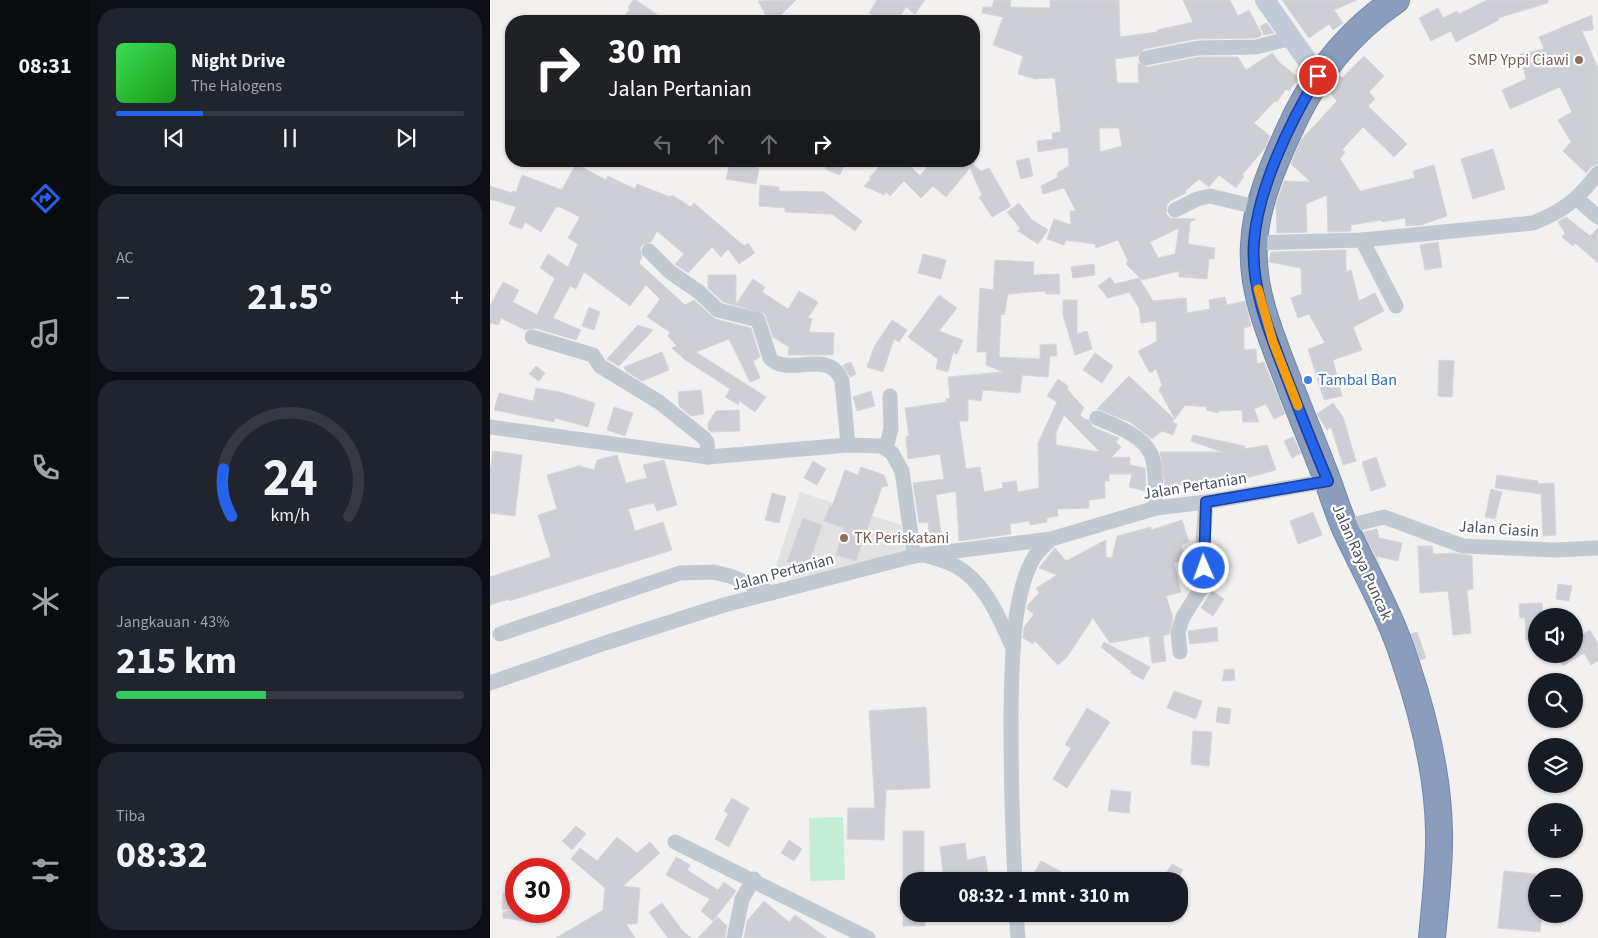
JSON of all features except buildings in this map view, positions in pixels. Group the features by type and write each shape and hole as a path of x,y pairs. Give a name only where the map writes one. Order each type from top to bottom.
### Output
{"highway":[{"name":"Jalan Raya Puncak","path":"1396,0 1345,42 1318,76 1303,100 1283,142 1260,208 1254,243 1256,277 1264,310 1344,527 1404,658 1428,750 1439,831 1432,938"}],"main road":[{"path":"1265,0 1318,76"}],"street":[{"path":"1146,58 1198,48 1256,47 1292,38"},
{"path":"1254,243 1362,240 1533,223 1559,212 1577,199 1598,173"},
{"path":"1175,210 1197,199 1210,196 1260,208"},
{"path":"1577,199 1598,217"},
{"path":"1362,240 1396,306"},
{"path":"649,251 670,272 700,292 718,310 758,320 770,358 774,362 781,364 825,365 838,372 842,381 848,446"},
{"path":"532,337 593,355 600,366 659,402 704,438 707,442 708,456"},
{"path":"886,448 890,429 890,396"},
{"path":"1097,418 1134,437 1149,450 1152,459 1156,508"},
{"path":"490,426 708,456 848,446 876,445 886,448 899,463 905,481 919,555 955,565 971,578 987,595 1013,648"},
{"name":"Jalan Pertanian","path":"490,683 605,643 772,593 919,555 1052,539 1156,508 1206,502 1328,481"},
{"path":"1180,652 1178,632 1183,617 1205,582 1203,543 1206,502"},
{"name":"Jalan Ciasin","path":"1344,527 1384,517 1463,546 1554,550 1598,548"},
{"path":"1014,872 1010,789 1010,663 1018,610 1029,568 1036,555 1052,539"},
{"path":"500,634 680,572 713,572 730,576 772,593"},
{"path":"675,842 754,879 868,938"},
{"path":"734,938 742,899 754,879"},
{"path":"1017,922 1018,938"}],"shaded area":[{"name":"TK Periskatani","path":"800,492 901,525 905,551 792,579 776,566"}],"green space":[{"path":"843,817 845,880 810,881 809,818"}],"slow traffic":[{"path":"1258,289 1273,342 1298,406"}],"place":[{"name":"SMP Yppi Ciawi","path":"1579,60"},
{"name":"Tambal Ban","path":"1308,380"},
{"name":"TK Periskatani","path":"844,538"}],"route":[{"path":"1204,568 1203,543 1206,502 1328,481 1273,342 1256,277 1254,262 1254,243 1260,208 1280,149 1303,100 1318,76"}]}
